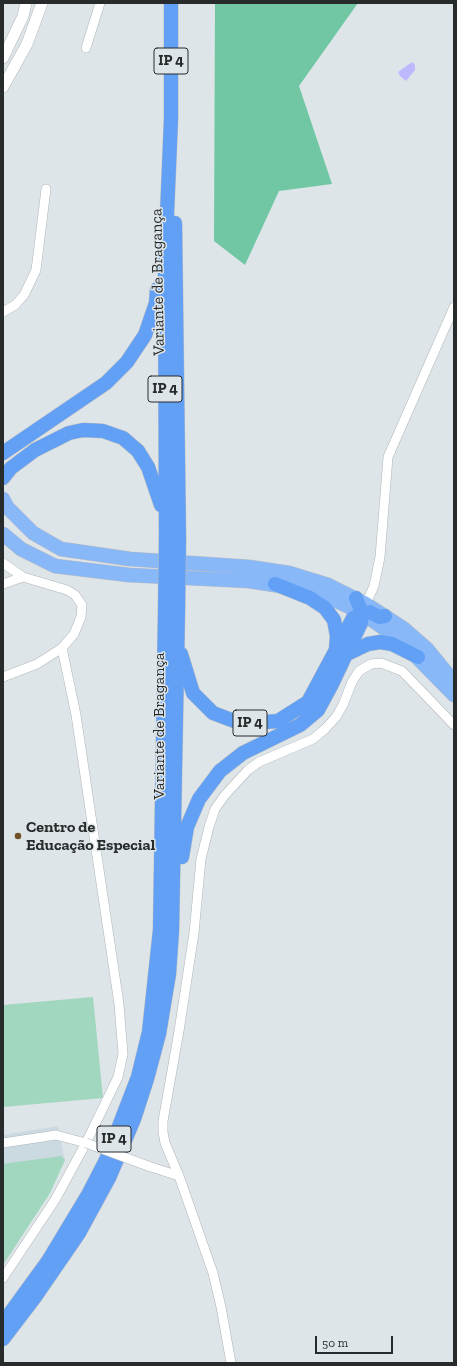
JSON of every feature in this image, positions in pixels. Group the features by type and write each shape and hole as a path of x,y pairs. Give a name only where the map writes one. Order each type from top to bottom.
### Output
{"highway":[{"name":"Variante de Bragança","path":"172,3 171,119 164,262 165,516 172,538"},
{"name":"Variante de Bragança","path":"3,1323 48,1261 92,1187 106,1160 138,1077 149,1032 160,930 171,611 176,262 171,119"},
{"path":"3,454 106,383 127,362 144,335 156,303 158,270 164,262"},
{"path":"3,478 11,468 35,450 69,433 83,430 103,431 124,438 138,451 148,467 165,516"},
{"name":"IP 4","path":"275,584 310,598 325,608 334,620 342,652"},
{"path":"361,605 379,617 385,616"},
{"name":"IP 4","path":"176,641 193,693 213,713 242,724 278,721 308,702 342,652 353,618 361,605"},
{"name":"Variante de Bragança","path":"3,1339 35,1297 79,1233 109,1178 134,1119 148,1078 159,1034 169,974 174,878 176,641 171,611"},
{"path":"174,878 181,872 182,850 187,827 199,799 220,771 243,753 300,725 318,710 342,652 380,642 392,644 418,657"}],"main road":[{"path":"3,499 7,507 33,533 61,549 130,559 249,567 281,572 328,585 361,605 418,657 454,695"},
{"path":"3,534 21,549 54,566 128,575 275,584 301,588 361,605"},
{"path":"385,616 403,628 427,650 454,682"}],"street":[{"path":"3,58 20,23 26,3"},
{"path":"3,87 26,44 42,3"},
{"path":"86,48 100,3"},
{"path":"3,312 15,305 24,295 36,270 46,189"},
{"path":"361,605 374,586 380,558 388,457 454,307"},
{"path":"3,563 23,577 67,590 75,595 82,604 81,617 74,634 62,648 37,664 3,677"},
{"path":"3,584 23,577"},
{"path":"3,1278 55,1200 86,1143 118,1077 123,1054 123,1043 76,715 62,648"},
{"path":"231,1363 222,1307 213,1273 179,1176 165,1143 163,1121 184,1001 204,844 215,809 236,780 259,762 312,739 325,729 336,717 352,682 360,671 371,664 381,663 402,671 454,725"},
{"path":"3,1143 56,1135 86,1143 179,1176"}],"shaded area":[{"path":"412,62 415,65 415,70 406,81 398,72"},
{"path":"58,1126 65,1160 50,1193 3,1265 3,1135"}],"green space":[{"path":"215,3 358,3 299,86 332,184 279,191 245,265 214,241"},
{"path":"93,997 103,1098 3,1107 3,1005"},
{"path":"61,1156 65,1160 50,1193 3,1265 3,1164"}],"place":[{"name":"Centro de Educação Especial","path":"18,836"}]}
